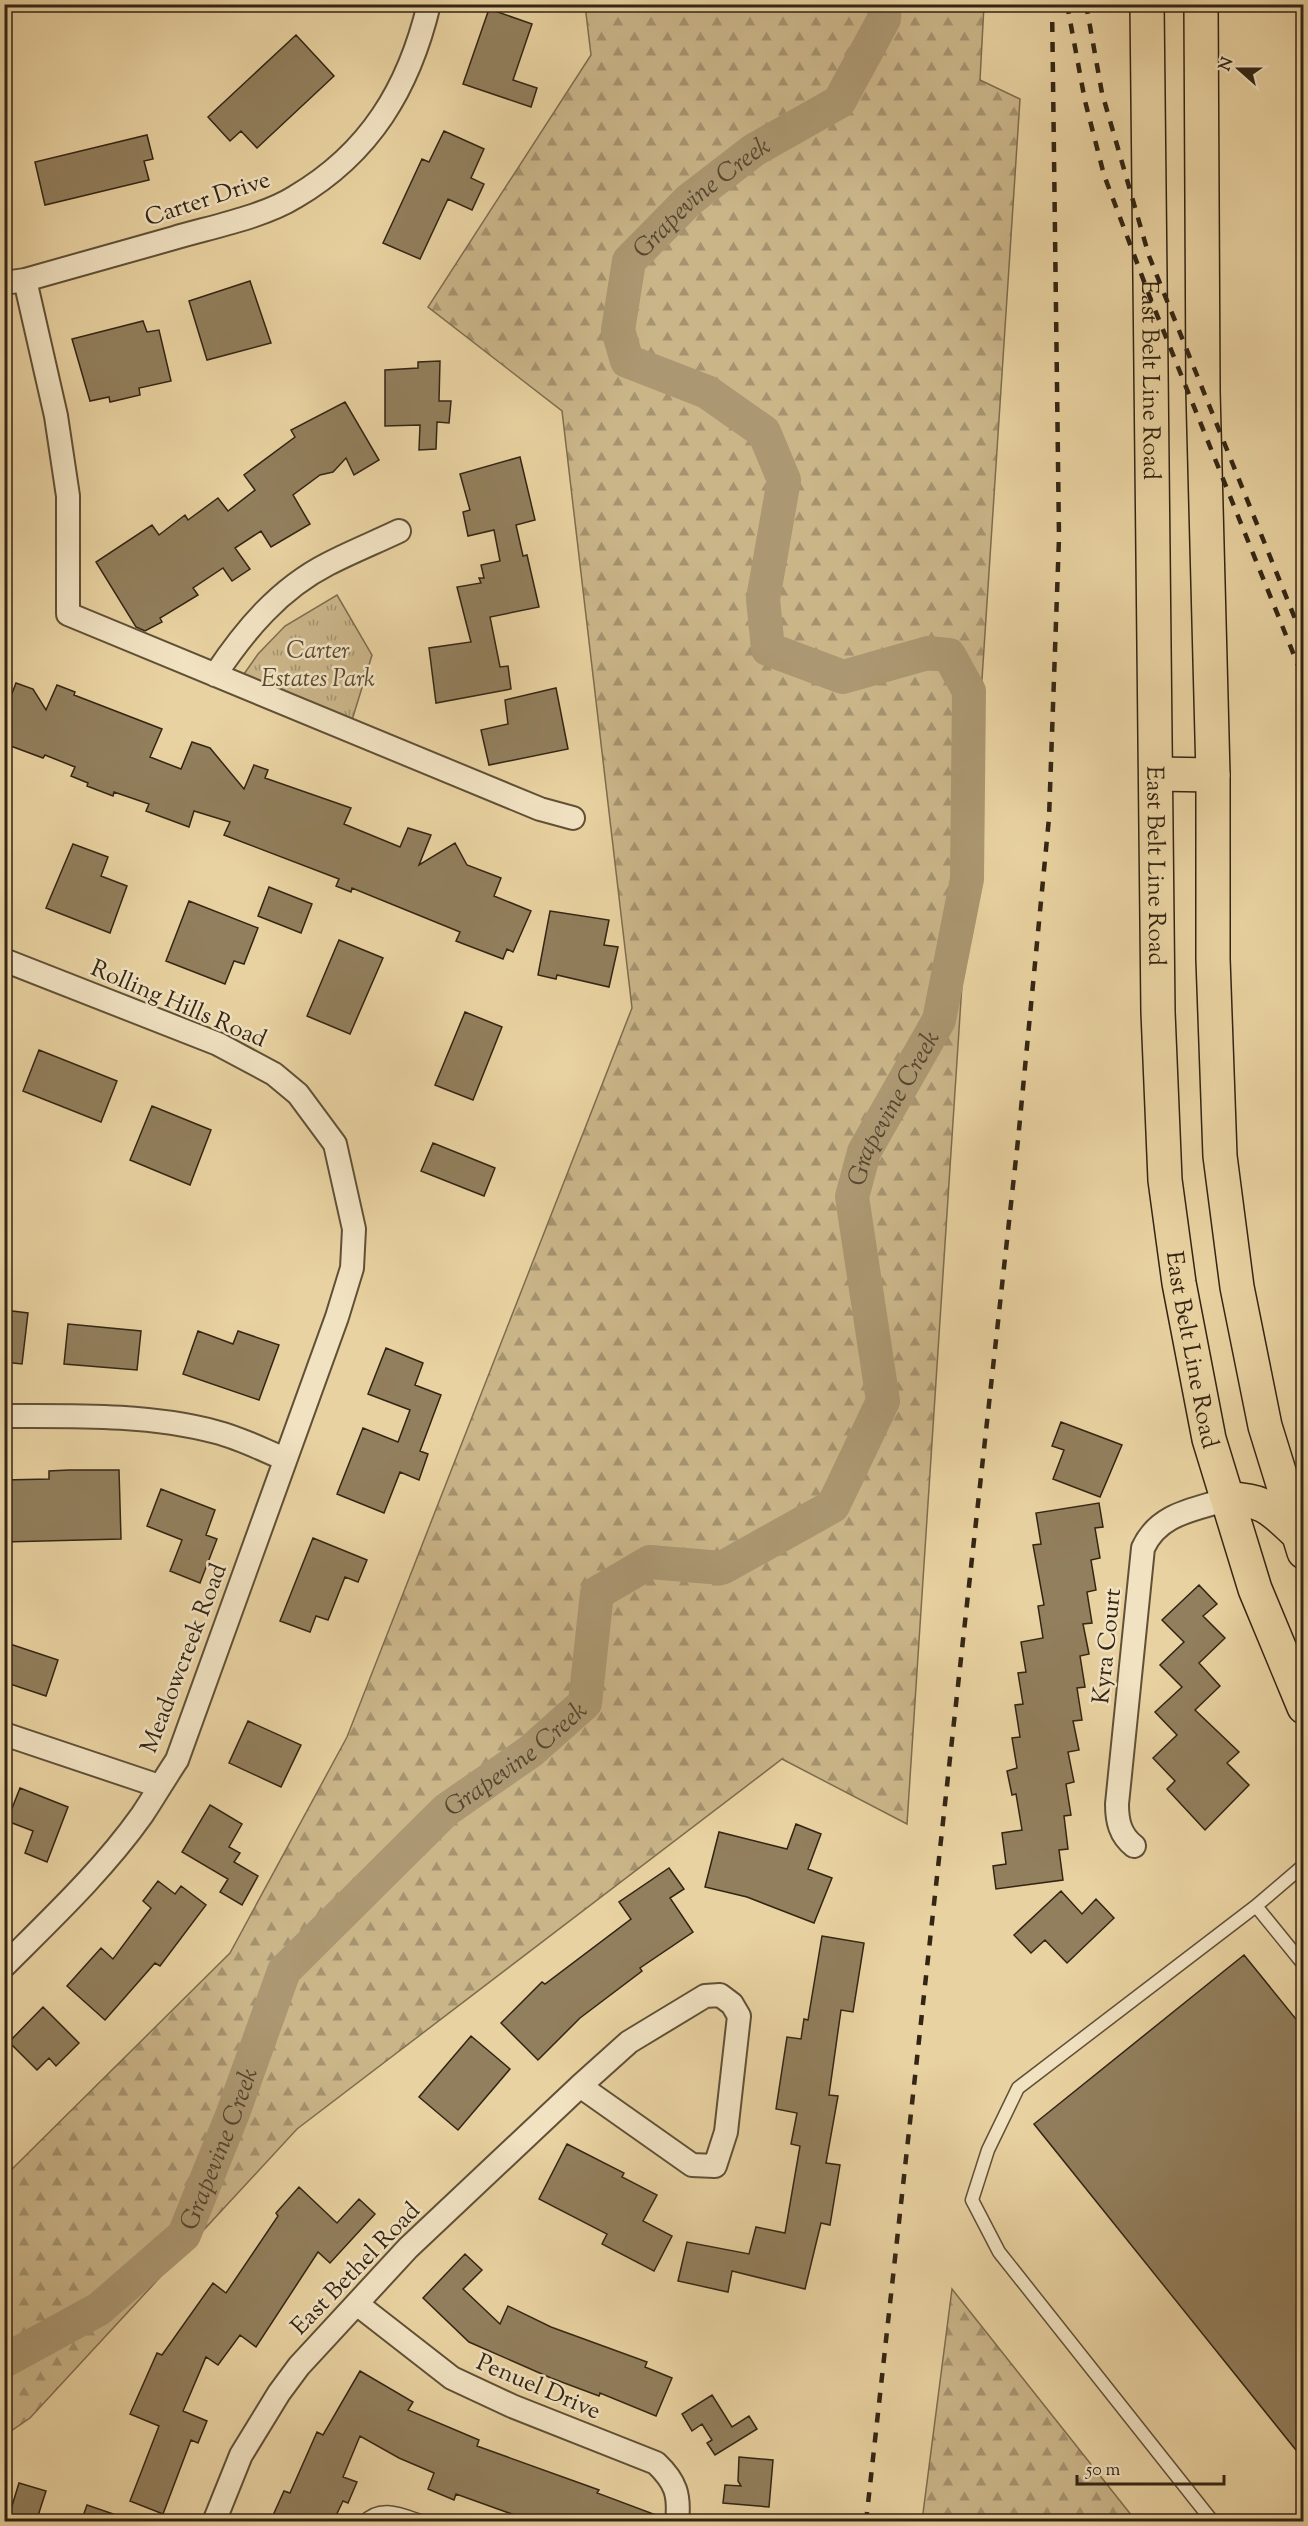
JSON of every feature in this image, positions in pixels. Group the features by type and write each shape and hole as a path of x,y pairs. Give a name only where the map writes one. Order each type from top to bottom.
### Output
{"main road":[{"name":"East Belt Line Road","path":"1147,4 1158,1012 1165,1180 1179,1283 1207,1428 1255,1588 1304,1707"},
{"path":"1201,4 1203,391 1213,774 1213,959 1220,1156 1242,1310 1265,1426 1300,1542"},
{"path":"1157,774 1213,774"},
{"path":"1228,1499 1252,1500 1264,1505 1300,1542"}],"street":[{"name":"Carter Drive","path":"15,282 246,218 294,198 340,165 370,134 398,94 420,42 429,4"},
{"path":"15,282 56,416 68,496 68,614 540,809 573,818"},
{"path":"215,675 258,617 285,592 327,564 399,531"},
{"name":"Rolling Hills Road","path":"4,960 218,1044 274,1074 298,1094 335,1144 354,1229 352,1268 337,1317 285,1459"},
{"path":"4,1416 126,1419 180,1425 218,1432 285,1459"},
{"name":"Meadowcreek Road","path":"4,1966 60,1911 100,1866 142,1815 177,1760 285,1459"},
{"name":"Kyra Court","path":"1134,1846 1121,1830 1117,1819 1117,1804 1143,1548 1149,1535 1165,1520 1228,1499"},
{"path":"4,1734 159,1786"},
{"name":"East Bethel Road","path":"214,2522 241,2455 279,2393 299,2366 408,2248 580,2086 629,2042 705,1996 720,1995 732,2004 739,2016 726,2132 715,2166 692,2165 580,2086"},
{"name":"Penuel Drive","path":"357,2304 452,2378 512,2406 656,2463 671,2477 679,2502 677,2522"}],"lane":[{"path":"1213,2522 999,2252 972,2200 988,2150 1018,2088 1256,1906 1304,1865"},
{"path":"1256,1906 1304,1965"},
{"path":"364,2522 372,2513 379,2511 391,2512 423,2522"}],"green space":[{"path":"585,5 984,5 980,80 1020,99 907,1824 782,1759 297,2129 30,2418 5,2435 5,2176 230,1953 347,1737 632,1008 562,411 428,307 591,55"},
{"name":"Carter Estates Park","path":"337,595 372,655 349,730 237,684 258,654 285,626"},
{"path":"952,2289 1136,2521 922,2521"}],"building":[{"path":"489,9 532,24 513,80 537,88 531,107 463,84"},
{"path":"296,35 334,76 257,148 241,131 230,141 208,117"},
{"path":"444,131 484,149 471,178 484,184 472,210 448,199 420,259 383,243 422,159 429,162"},
{"path":"147,135 153,159 144,161 149,180 45,205 35,162"},
{"path":"250,281 271,343 207,360 189,301"},
{"path":"143,321 147,332 159,330 171,381 139,388 140,395 110,402 109,397 90,401 72,339"},
{"path":"440,361 439,401 451,401 449,423 437,422 436,449 419,450 420,425 385,426 385,370 418,368 418,362"},
{"path":"345,402 379,460 354,475 346,458 333,472 320,475 293,495 310,524 271,547 261,531 235,548 250,569 232,581 223,568 193,588 198,595 160,618 162,622 145,631 136,627 96,562 152,525 159,535 185,515 188,520 218,498 228,511 255,490 244,475 295,437 291,430"},
{"path":"520,457 535,520 516,525 523,556 527,555 539,607 490,617 500,667 508,666 511,689 436,703 429,648 471,642 457,587 481,583 479,578 484,578 481,565 500,561 494,530 468,536 463,512 470,510 460,474"},
{"path":"16,683 33,689 46,710 57,685 75,692 74,695 162,729 150,757 181,769 192,742 210,748 244,789 254,765 268,770 265,778 351,808 344,824 400,847 408,828 431,835 419,865 455,843 467,865 501,878 494,896 531,911 513,952 507,949 503,959 456,941 460,932 352,888 351,892 336,886 339,879 224,835 230,822 194,811 189,827 146,811 149,804 114,792 113,796 87,786 88,783 71,776 75,767 45,755 43,758 8,745 11,735 4,732 4,714"},
{"path":"556,688 568,749 489,765 481,730 508,724 505,700"},
{"path":"73,844 108,857 101,876 127,886 110,933 46,908"},
{"path":"269,887 312,904 301,933 258,916"},
{"path":"189,901 258,928 244,964 234,961 225,984 166,961"},
{"path":"550,911 609,920 604,945 618,947 609,987 557,975 556,979 538,975"},
{"path":"339,940 383,958 350,1034 307,1016"},
{"path":"465,1012 502,1027 473,1100 435,1085"},
{"path":"39,1050 117,1081 101,1122 23,1091"},
{"path":"152,1106 211,1130 190,1185 130,1160"},
{"path":"433,1143 495,1168 484,1196 421,1171"},
{"path":"4,1310 28,1313 22,1364 4,1362"},
{"path":"68,1324 141,1331 137,1370 64,1364"},
{"path":"198,1331 233,1344 238,1331 279,1345 259,1400 183,1374"},
{"path":"386,1348 423,1363 415,1385 441,1395 420,1451 428,1454 419,1480 400,1472 384,1513 337,1494 363,1428 398,1442 410,1410 368,1394"},
{"path":"1061,1422 1122,1445 1100,1497 1053,1479 1064,1450 1052,1446"},
{"path":"119,1470 121,1539 4,1542 4,1480 49,1479 49,1471"},
{"path":"161,1489 215,1510 206,1535 217,1539 200,1583 170,1571 182,1540 147,1526"},
{"path":"1099,1503 1103,1527 1095,1528 1100,1558 1091,1560 1096,1590 1087,1592 1092,1623 1083,1624 1089,1654 1080,1656 1085,1687 1077,1688 1082,1720 1073,1721 1079,1750 1068,1752 1074,1782 1066,1784 1071,1815 1064,1816 1068,1849 1059,1850 1063,1880 996,1889 993,1866 1006,1864 1002,1833 1022,1830 1016,1794 1012,1795 1007,1771 1017,1768 1012,1738 1020,1737 1015,1705 1023,1704 1018,1673 1026,1672 1021,1642 1043,1638 1038,1606 1044,1605 1033,1545 1041,1544 1036,1513"},
{"path":"313,1538 367,1560 358,1582 345,1577 328,1620 316,1616 310,1632 280,1621"},
{"path":"1199,1585 1217,1604 1203,1616 1225,1638 1199,1663 1220,1686 1195,1710 1239,1752 1227,1763 1249,1785 1205,1830 1167,1789 1175,1781 1153,1758 1177,1735 1155,1712 1182,1687 1160,1665 1184,1642 1162,1620"},
{"path":"4,1642 58,1660 46,1696 4,1682"},
{"path":"248,1721 301,1745 281,1787 229,1763"},
{"path":"20,1788 68,1807 47,1862 25,1853 33,1831 7,1821"},
{"path":"210,1805 242,1824 229,1847 240,1853 234,1862 258,1876 242,1905 220,1892 228,1879 182,1852"},
{"path":"796,1824 821,1834 808,1869 832,1878 814,1923 747,1897 705,1887 719,1832 787,1849"},
{"path":"669,1868 684,1889 670,1898 693,1932 640,1968 642,1971 580,2018 538,2060 501,2023 542,1982 545,1984 631,1919 619,1902"},
{"path":"158,1881 175,1894 181,1886 206,1905 160,1966 155,1963 105,2020 67,1986 101,1948 113,1959 151,1908 143,1901"},
{"path":"1061,1891 1082,1914 1096,1899 1114,1918 1067,1963 1045,1940 1031,1953 1014,1935"},
{"path":"822,1936 864,1943 853,2012 841,2010 829,2095 838,2096 826,2163 840,2165 830,2225 821,2223 805,2289 732,2271 728,2292 678,2281 687,2242 749,2254 756,2227 785,2233 800,2146 791,2144 797,2113 776,2109 787,2037 801,2039 804,2019 808,2020"},
{"path":"1244,1955 1304,2029 1304,2460 1034,2124"},
{"path":"43,2007 79,2043 56,2066 49,2058 37,2070 9,2042"},
{"path":"471,2036 510,2069 458,2130 419,2097"},
{"path":"567,2144 624,2173 622,2177 657,2195 643,2221 672,2236 654,2271 602,2244 607,2234 539,2199"},
{"path":"299,2187 337,2223 359,2199 375,2214 330,2263 318,2252 256,2347 240,2335 218,2365 206,2357 183,2411 207,2421 198,2443 191,2440 163,2514 130,2501 159,2426 130,2414 157,2353 162,2355 213,2283 226,2293 278,2216 276,2213"},
{"path":"465,2254 482,2270 463,2289 500,2324 508,2306 551,2327 647,2362 645,2367 672,2378 656,2416 600,2393 599,2396 551,2378 469,2342 423,2298"},
{"path":"360,2371 413,2402 408,2410 479,2440 477,2446 599,2490 597,2493 664,2518 664,2522 534,2522 456,2494 454,2500 428,2489 434,2473 399,2458 360,2436 343,2477 357,2482 348,2503 343,2501 333,2522 270,2522 284,2491 290,2493 317,2432 323,2435"},
{"path":"712,2395 732,2427 749,2416 757,2429 715,2455 707,2443 712,2440 702,2424 692,2431 682,2414"},
{"path":"739,2457 773,2460 769,2507 723,2503 725,2485 741,2486 738,2481"},
{"path":"19,2483 46,2491 36,2522 7,2522"},
{"path":"87,2505 128,2519 128,2522 81,2522"}],"waterway":[{"name":"Grapevine Creek","path":"4,2361 99,2309 184,2235 233,2113 284,1971 446,1810 531,1751 585,1703 597,1593 650,1562 722,1568 833,1506 883,1401 852,1197 864,1152 939,1020 967,879 969,691 949,655 928,653 843,677 768,649 763,599 784,480 764,432 707,392 627,361 618,330 629,261 689,200 754,150 839,102 884,19 885,4"}],"railway":[{"path":"866,2522 1018,1140 1049,818 1059,538 1052,4"},
{"path":"1067,4 1085,101 1104,175 1151,300 1304,680"},
{"path":"1086,4 1102,93 1149,256 1304,641"}]}
